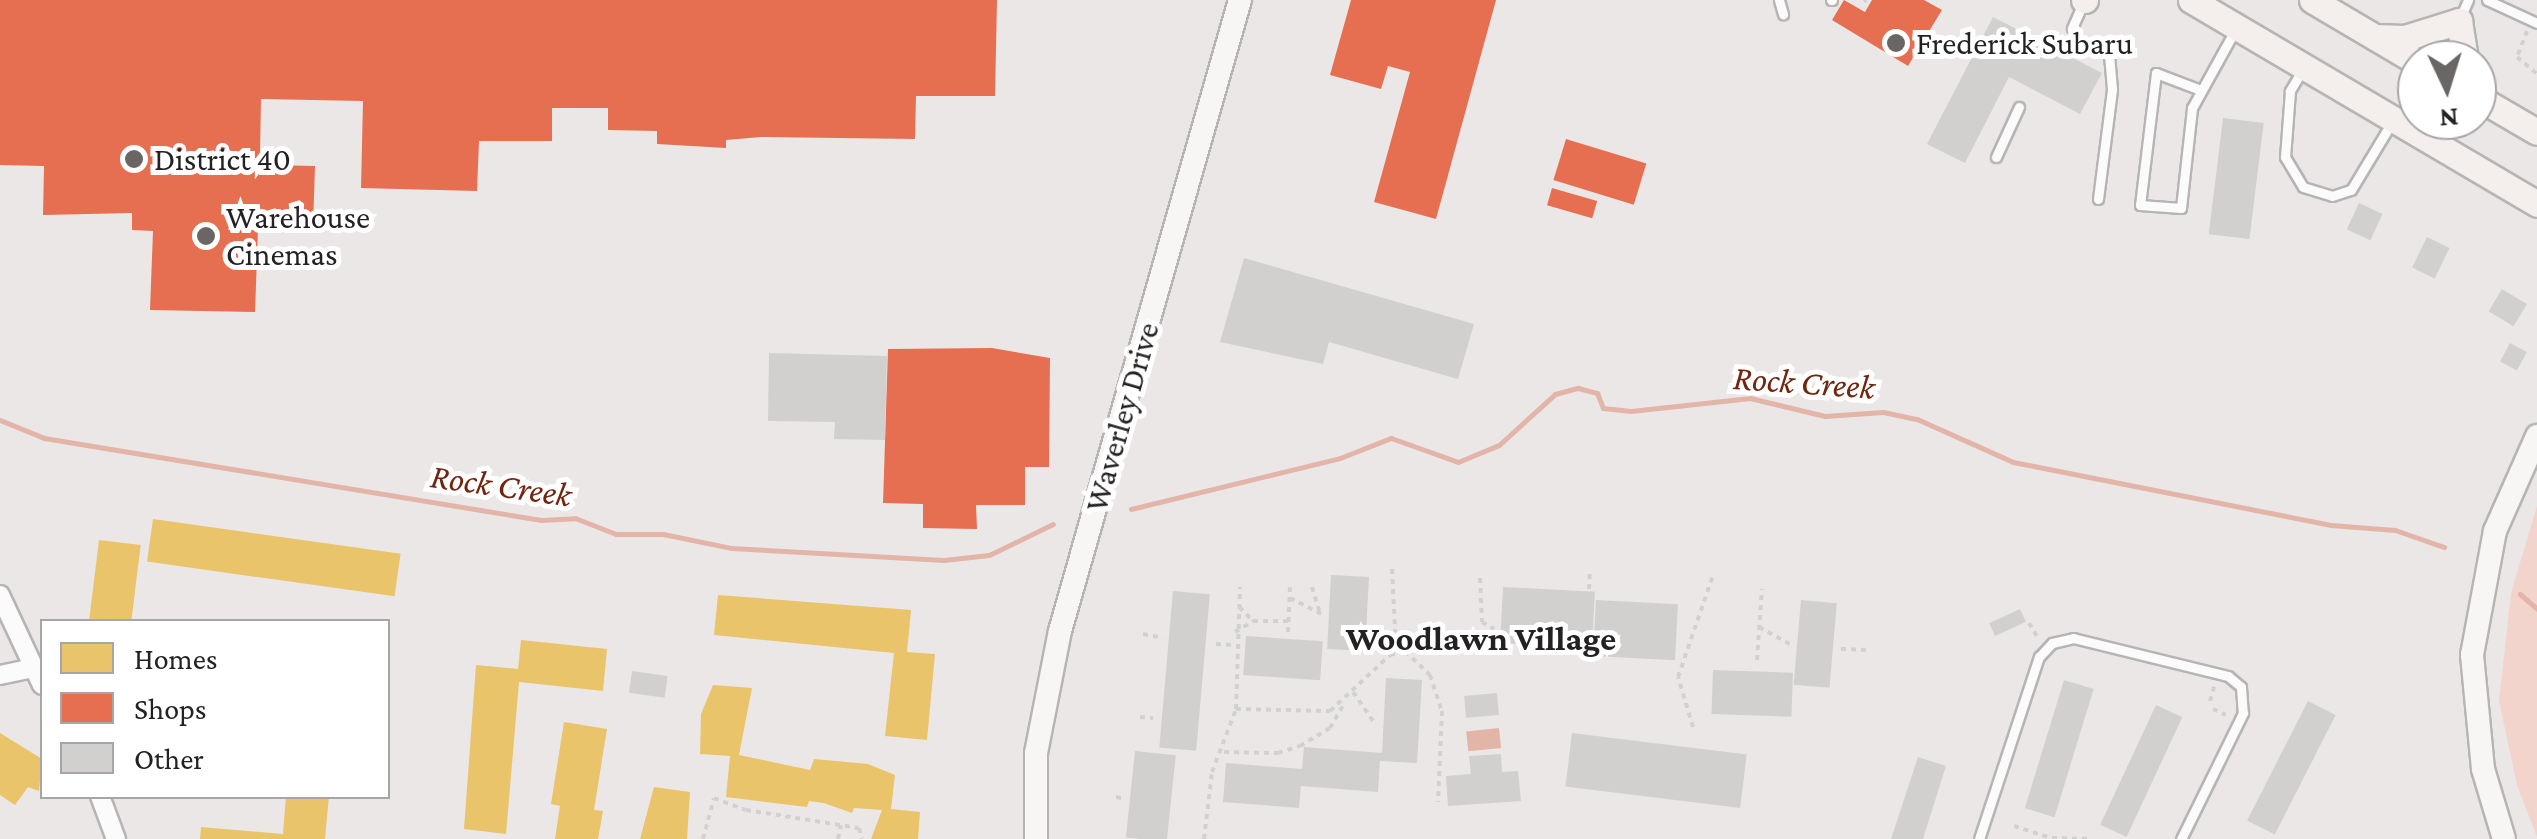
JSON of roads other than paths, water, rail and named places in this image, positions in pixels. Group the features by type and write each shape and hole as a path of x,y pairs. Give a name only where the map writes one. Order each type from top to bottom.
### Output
{"main road":[{"path":"2191,0 2537,204"},
{"path":"2312,0 2397,50"},
{"path":"2374,36 2405,38 2464,10 2465,40"},
{"path":"2497,105 2537,132"}],"street":[{"name":"Waverley Drive","path":"1036,839 1036,754 1060,631 1240,0"},
{"path":"2504,839 2483,768 2472,654 2495,531 2537,436"},
{"path":"0,595 38,676 0,675"},
{"path":"101,799 116,839"}],"lane":[{"path":"1778,0 1784,14"},
{"path":"2072,28 2085,0"},
{"path":"2486,0 2534,22"},
{"path":"2198,89 2156,73 2140,205 2181,208 2198,89 2237,28"},
{"path":"2098,199 2112,89 2109,54"},
{"path":"2304,67 2290,91 2285,157 2304,187 2332,196 2351,190 2394,120"},
{"path":"1996,157 2020,107"},
{"path":"1979,839 2039,657 2052,643 2073,638 2228,676 2241,687 2244,713 2181,839"}],"waterway":[{"name":"Rock Creek","path":"1131,509 1340,458 1391,438 1458,462 1499,445 1555,394 1578,388 1597,393 1603,408 1631,411 1750,398 1825,416 1883,412 1917,419 2013,462 2331,525 2395,530 2444,547"},
{"name":"Rock Creek","path":"0,420 44,438 541,520 575,518 616,534 663,534 731,548 944,560 989,555 1053,524"},
{"name":"Rock Creek","path":"2520,594 2537,609"}],"place":[{"name":"Frederick Subaru","path":"1896,43"},
{"name":"District 40","path":"134,159"},
{"name":"Warehouse Cinemas","path":"206,236"}],"district":[{"name":"Woodlawn Village","path":"1481,639"}]}
